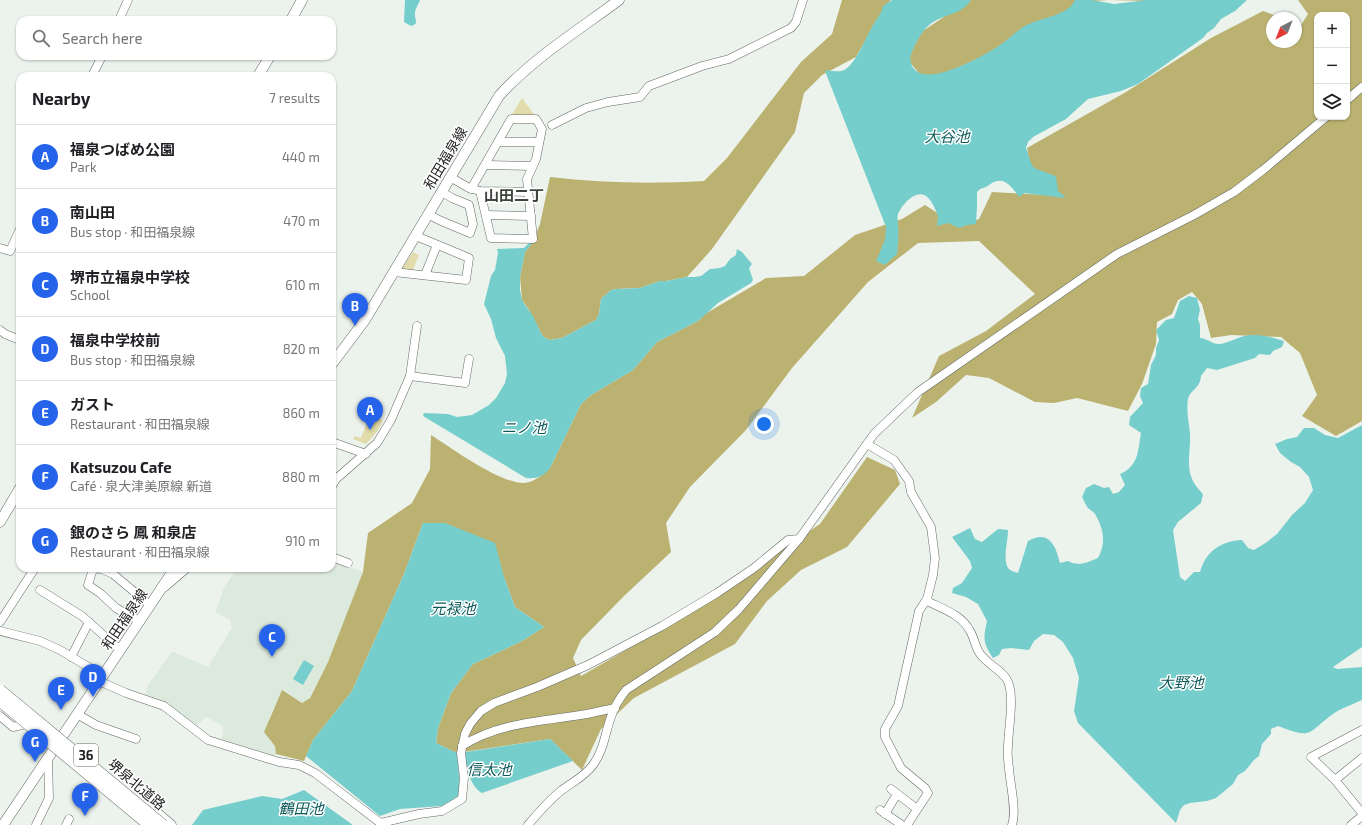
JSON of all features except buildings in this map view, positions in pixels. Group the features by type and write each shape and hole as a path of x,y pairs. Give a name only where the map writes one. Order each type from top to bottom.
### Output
{"highway":[{"name":"堺泉北道路","path":"0,690 163,825"},
{"name":"堺泉北道路","path":"0,701 150,825"}],"main road":[{"path":"293,16 302,0"},
{"name":"和田福泉線","path":"336,359 365,320 499,96 510,84 536,62 619,0"},
{"path":"260,72 268,60"},
{"path":"0,522 16,495"},
{"name":"和田福泉線","path":"3,825 172,572"},
{"name":"36","path":"0,684 171,825"},
{"name":"36","path":"0,707 22,725 51,754 142,825"}],"street":[{"path":"121,16 128,0"},
{"path":"552,125 586,108 608,102 640,97 649,86 702,66 729,59 791,28 796,22 803,0"},
{"path":"94,72 100,60"},
{"path":"1350,97 1362,87"},
{"path":"471,189 511,120 536,120 542,129 536,158 527,179 533,238 491,238 480,192"},
{"path":"528,825 548,802 584,775 593,765 602,748 610,717 618,700 626,690 715,632 739,609 799,538 867,444 891,417 918,392 1117,254 1234,192 1263,170 1322,120"},
{"path":"499,142 539,142"},
{"path":"486,165 532,166"},
{"path":"450,178 480,192 528,192"},
{"path":"428,214 470,233 473,224 469,205 442,192"},
{"path":"486,216 530,216"},
{"path":"394,272 466,280 469,258 416,236"},
{"path":"0,248 10,251 16,238"},
{"path":"425,275 437,245"},
{"path":"336,479 377,443 391,420 410,376 417,326"},
{"path":"0,330 5,334 16,338"},
{"path":"410,376 464,383 470,359"},
{"path":"336,443 366,454"},
{"path":"867,444 894,460 909,481 911,492 931,527 935,558 933,575 927,599 919,612 898,706 885,729 885,737 901,768 925,788 928,793 906,825"},
{"path":"0,631 40,641 60,650 126,693 164,706 208,740 279,762 299,765 315,773 382,824 419,814 442,811 462,799 464,778 461,753 464,734 481,711 494,703 582,668 662,626 717,593 754,568 788,540 799,538"},
{"path":"336,558 348,563"},
{"path":"0,622 33,572"},
{"path":"92,572 88,585 100,593 116,608 139,621"},
{"path":"116,572 150,605"},
{"path":"159,592 182,572"},
{"path":"40,590 82,616 120,650"},
{"path":"927,599 928,602 956,615 964,622 971,631 975,644 981,655 1006,679 1008,684 1010,690 1008,748 1010,784 1014,810 1012,825"},
{"path":"71,657 89,622"},
{"path":"462,746 489,733 521,723 588,714 615,708"},
{"path":"77,714 96,725 136,739"},
{"path":"0,716 13,727 22,725"},
{"path":"1362,730 1311,757 1335,780 1362,813"},
{"path":"36,825 50,798 51,754"},
{"path":"1335,780 1362,758"},
{"path":"902,825 882,812 894,792 917,809"},
{"path":"1351,825 1362,816"}],"shaded area":[{"path":"842,0 891,0 885,6 856,57 822,75 804,93 795,132 712,249 687,277 660,281 640,288 611,290 601,299 599,314 596,320 562,338 550,340 545,338 522,300 520,277 525,252 533,242 540,224 550,177 588,181 704,181 727,158 801,62 832,34"},
{"path":"963,0 1109,0 1077,2 1058,22 944,74 922,77 908,60 920,33 954,10"},
{"path":"1109,0 1150,0 1147,1"},
{"path":"1298,0 1362,0 1362,421 1336,436 1302,416 1317,395 1300,353 1281,337 1231,335 1211,338 1202,304 1192,292 1178,300 1172,314 1157,322 1156,344 1142,384 1128,411 1077,398 1054,403 1035,402 989,378 966,375 936,402 912,418 939,356 986,331 1035,294 979,241 918,243 868,282 792,368 746,430 690,487 666,523 671,552 624,596 581,640 573,658 581,676 680,619 820,524 867,457 895,470 900,484 847,547 801,570 767,601 735,644 634,698 601,729 582,770 550,739 457,753 436,743 438,728 451,693 473,664 522,641 544,627 515,607 504,577 423,523 404,574 352,691 313,740 304,761 276,754 275,746 264,732 282,690 302,703 310,698 328,662 363,572 368,533 412,503 430,469 431,435 489,472 514,482 527,483 535,480 550,468 581,404 591,395 633,370 657,342 698,321 705,314 766,278 804,276 855,235 902,219 925,205 959,227 979,219 992,192 1046,195 1051,181 1030,165 1027,148 1126,92 1211,38 1263,11 1266,12 1266,48 1302,48 1302,23 1308,14"},
{"path":"522,98 536,117 511,116"},
{"path":"413,252 419,255 412,272 401,270"},
{"path":"372,416 383,420 374,436 366,444 353,439 355,436 361,438 368,420 370,421"},
{"path":"336,562 363,572 328,662 309,698 302,703 282,691 269,718 275,746 275,757 222,741 223,726 206,717 195,727 169,704 145,695 148,685 172,652 208,667 232,628 230,620 215,612 223,592 222,591 234,572 336,572"}],"water":[{"path":"405,0 420,0 415,11 416,23 411,26 404,22"},
{"name":"大谷池","path":"892,0 971,0 959,11 940,18 932,23 926,28 916,43 911,57 911,63 916,71 925,74 937,74 976,59 998,47 1023,27 1066,10 1075,0 1092,0 1114,4 1147,0 1247,0 1235,11 1221,19 1203,38 1138,84 1121,91 1088,99 1066,119 1033,137 1028,142 1026,148 1034,168 1056,177 1058,191 1065,198 1024,193 1019,197 1012,187 1006,182 994,182 977,192 976,224 959,228 948,223 937,226 938,217 930,200 921,194 916,195 907,201 898,214 897,254 885,265 876,261 885,240 886,227 825,71 841,71 850,65 860,50 883,6"},
{"name":"ニノ池","path":"531,241 533,242 525,252 520,277 520,290 522,300 533,316 542,335 550,340 562,338 596,320 599,314 601,299 611,290 640,288 660,281 701,276 710,269 725,266 730,259 736,255 737,249 742,252 752,264 749,268 753,280 751,283 718,303 698,321 657,342 633,370 591,395 581,404 550,468 545,474 537,478 526,478 423,416 424,413 448,414 457,417 472,415 489,405 496,398 505,383 507,374 505,356 496,338 491,319 484,304 491,276 495,270 498,253 497,249 524,248"},
{"name":"大野池","path":"1189,296 1197,298 1200,310 1198,319 1200,325 1200,338 1217,344 1249,335 1265,336 1284,341 1282,347 1273,351 1270,355 1259,354 1255,358 1217,370 1207,368 1201,376 1199,384 1189,396 1187,408 1190,433 1190,472 1196,486 1203,494 1201,503 1178,522 1173,530 1180,577 1185,581 1194,572 1200,572 1206,558 1210,553 1215,548 1227,542 1242,540 1248,548 1254,550 1277,534 1292,515 1305,503 1313,490 1309,477 1300,467 1280,453 1275,444 1297,437 1304,428 1314,428 1325,435 1338,438 1362,425 1362,647 1333,667 1337,669 1362,667 1362,700 1336,712 1310,732 1299,733 1278,726 1271,729 1271,734 1262,744 1259,756 1245,771 1238,775 1233,784 1216,798 1184,805 1180,810 1176,823 1078,723 1074,711 1079,678 1073,658 1063,642 1054,635 1043,634 1034,641 1029,650 1011,648 1002,649 999,655 993,658 985,641 987,621 978,604 966,597 952,593 953,588 962,583 972,568 970,561 952,537 970,528 975,539 982,542 998,529 1008,530 1006,562 1009,569 1018,573 1028,541 1035,538 1046,538 1054,545 1060,563 1068,561 1080,564 1098,558 1103,541 1102,531 1095,514 1088,508 1082,497 1086,488 1094,484 1104,488 1109,487 1113,494 1119,492 1125,485 1120,474 1131,467 1134,462 1138,451 1141,433 1129,425 1130,417 1143,403 1140,396 1141,388 1148,384 1151,365 1156,355 1156,348 1159,340 1156,330 1166,320 1174,318 1180,301"},
{"name":"元禄池","path":"423,523 445,523 495,543 504,577 515,607 544,627 522,641 473,664 451,693 438,728 436,743 457,753 460,785 458,797 442,806 400,809 380,816 306,756 313,740 352,691 404,574"},
{"path":"304,660 314,666 303,685 293,679"},
{"name":"信太池","path":"550,739 573,761 482,793 471,781 465,757 466,752"},
{"name":"鶴田池","path":"304,790 353,825 192,825 203,810 262,796 282,799"}],"place":[{"name":"南山田","path":"355,326"},
{"name":"福泉つばめ公園","path":"370,430"},
{"name":"堺市立福泉中学校","path":"272,657"},
{"name":"福泉中学校前","path":"93,697"},
{"name":"ガスト","path":"61,710"},
{"name":"銀のさら 鳳 和泉店","path":"35,762"},
{"name":"Katsuzou Cafe","path":"85,816"}],"district":[{"name":"山田二丁","path":"514,195"}]}
